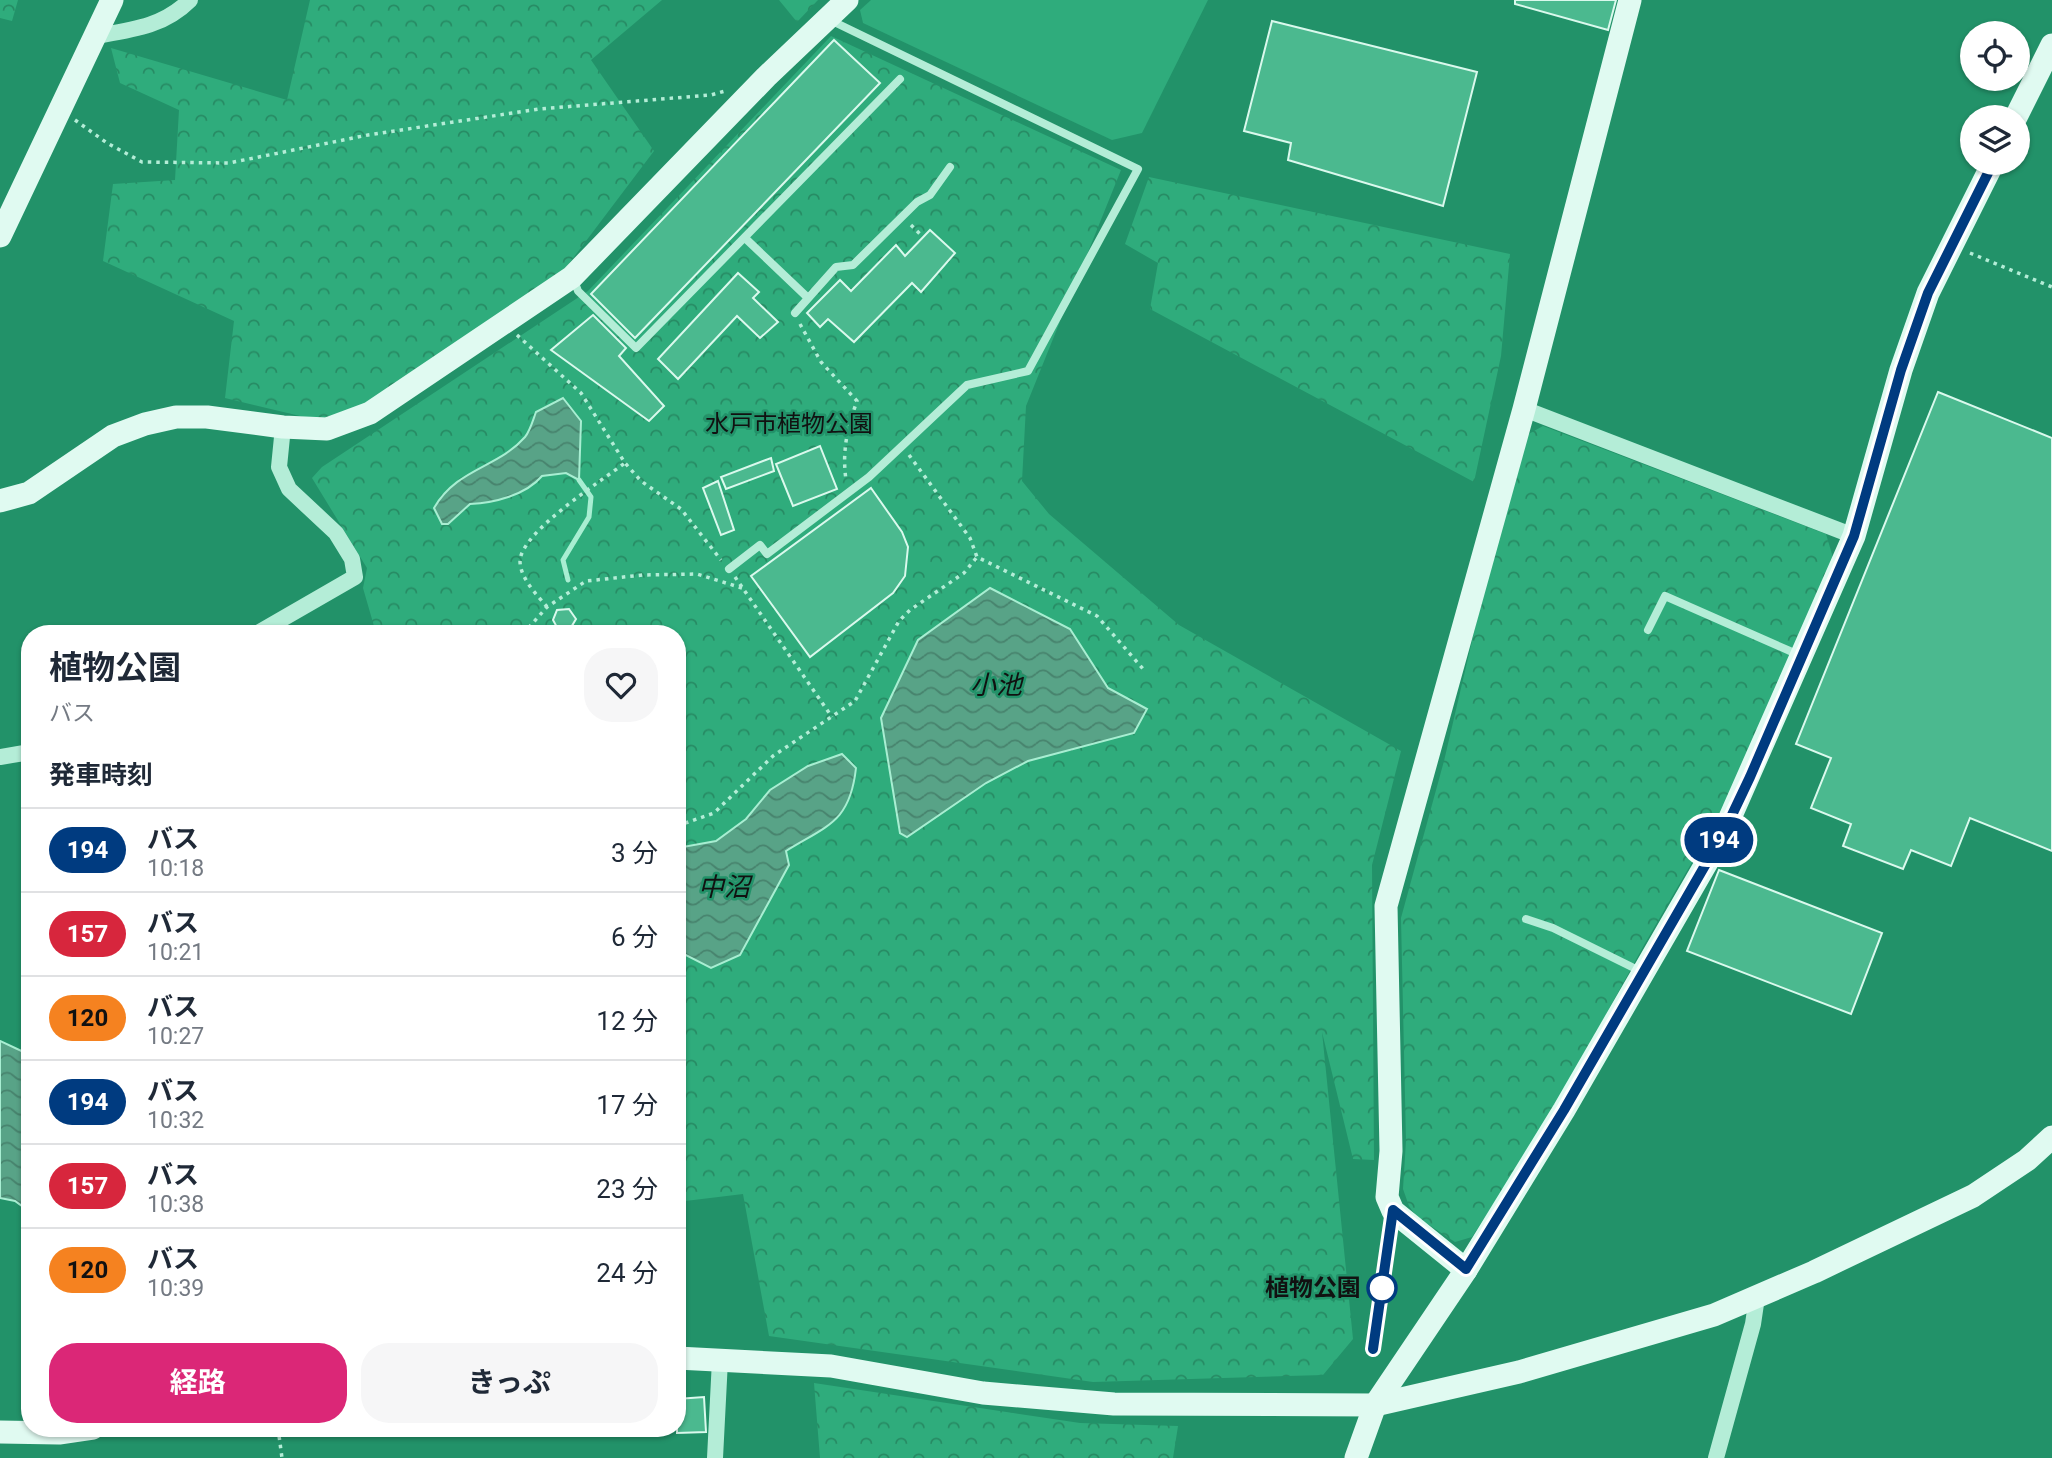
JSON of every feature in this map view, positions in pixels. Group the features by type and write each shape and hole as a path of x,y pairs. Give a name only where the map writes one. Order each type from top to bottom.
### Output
{"street":[{"path":"0,236 111,0"},
{"path":"95,36 155,25 176,14 190,0"},
{"path":"0,500 29,493 113,436 145,424 176,417 207,417 283,427 327,429 370,414 572,277 766,77 848,0"},
{"path":"1466,1269 1393,1210 1387,1197 1391,1116 1386,906 1524,409 1630,0"},
{"path":"2022,105 2052,45"},
{"path":"1356,1458 1375,1405 1466,1269 1564,1110 1722,836 1854,536 1911,340 1951,245 1987,175"},
{"path":"1524,409 1854,536"},
{"path":"272,625 355,578 352,559 335,533 289,489 279,467 283,427"},
{"path":"0,757 21,754"},
{"path":"686,1358 831,1366 982,1394 1100,1403 1375,1405 1494,1379 1659,1333 1757,1297 1973,1196 2027,1160 2052,1136"},
{"path":"1716,1458 1753,1324 1757,1297"},
{"path":"715,1458 720,1360"},
{"path":"0,1432 21,1432"}],"lane":[{"path":"729,569 760,545 767,554 851,491 904,447 967,385 1028,371 1138,169 828,19"},
{"path":"572,277 578,290 636,348 900,79"},
{"path":"795,313 836,267 853,265 903,216 930,195 950,167"},
{"path":"746,238 807,297"},
{"path":"1648,630 1665,596 1802,656"},
{"path":"1526,919 1553,928 1643,973"},
{"path":"1373,1349 1393,1210"}],"path":[{"path":"57,115 79,121 107,143 142,162 229,163 368,135 539,109 710,95 734,88"},
{"path":"903,216 923,237"},
{"path":"1951,245 2052,287"},
{"path":"795,313 821,362 857,401 847,427 843,455 851,491"},
{"path":"507,322 581,393 625,463 641,481 681,509 744,589 832,717"},
{"path":"904,447 970,538 977,557 1097,616 1144,670"},
{"path":"547,607 523,573 520,562 523,550 537,532 625,463"},
{"path":"686,823 715,813 773,756 855,701 889,635 909,610 964,573 977,557"},
{"path":"531,625 547,607 586,581 643,575 697,574 744,589"},
{"path":"279,1437 282,1458"}],"green space":[{"path":"0,0 18,0 12,21 0,18"},
{"path":"310,0 662,0 591,60 654,151 555,282 348,416 321,421 225,398 234,321 103,261 113,184 175,180 179,110 120,83 111,48 287,100"},
{"path":"779,0 818,0 797,22"},
{"path":"871,0 1208,0 1142,133 1112,140 863,23 860,10"},
{"name":"水戸市植物公園","path":"831,36 1121,170 1026,406 1022,481 1049,514 1179,625 1401,751 1372,865 1374,1160 1353,1159 1322,1032 1353,1339 1323,1375 1093,1382 769,1336 743,1194 686,1201 686,625 374,625 363,588 367,568 312,478 322,467 588,291"},
{"path":"1149,177 1510,254 1501,356 1474,482 1150,309 1158,263 1125,244"},
{"path":"1543,426 1826,534 1834,561 1721,812 1548,1120 1472,1237 1455,1242 1417,1217 1409,1206 1403,1189 1406,1141 1401,918 1444,761 1487,577 1525,436"},
{"path":"814,1383 1080,1423 1178,1426 1173,1458 820,1458"}],"water":[{"path":"563,398 581,421 579,480 566,473 542,476 535,483 509,497 470,504 448,524 442,524 434,508 443,495 466,476 503,456 527,435 536,412"},
{"name":"小池","path":"990,588 1070,629 1108,688 1147,709 1134,733 1028,761 986,783 907,837 900,833 881,718 918,640"},
{"name":"中沼","path":"842,754 856,768 853,786 842,811 825,828 786,851 789,865 740,955 711,968 686,955 686,846 716,841 746,819 770,790 808,766"},
{"path":"0,1041 21,1051 21,1205 15,1201 0,1198"}],"building":[{"path":"1515,0 1616,0 1608,30 1515,4"},
{"path":"1272,21 1477,72 1443,206 1288,160 1291,143 1244,131"},
{"path":"834,40 880,83 635,338 591,294"},
{"path":"930,230 955,253 921,292 912,283 854,342 828,319 820,327 807,313 840,280 851,291 896,245 905,256"},
{"path":"738,273 759,292 753,298 778,322 760,338 737,316 678,379 658,359"},
{"path":"593,315 626,348 619,356 664,406 649,421 551,350"},
{"path":"1938,392 2052,438 2052,851 1970,818 1951,866 1911,850 1903,869 1843,846 1851,824 1811,808 1831,758 1796,744"},
{"path":"820,446 837,489 793,506 776,464"},
{"path":"771,458 774,471 726,489 721,477"},
{"path":"718,481 734,530 721,535 703,488"},
{"path":"871,488 902,532 908,547 905,576 893,593 810,657 751,576"},
{"path":"569,609 576,619 572,625 556,625 553,620 557,610"},
{"path":"1719,870 1882,933 1851,1014 1687,951"},
{"path":"704,1397 706,1432 686,1433 686,1398"}],"waterway":[{"path":"568,580 563,560 589,517 591,497 579,480"}],"bus line":[{"name":"194","path":"1373,1349 1393,1210 1414,1230 1466,1269 1564,1110 1722,836 1854,536 1901,370 1928,293 1987,175"}],"place":[{"name":"植物公園","path":"1382,1288"}]}
